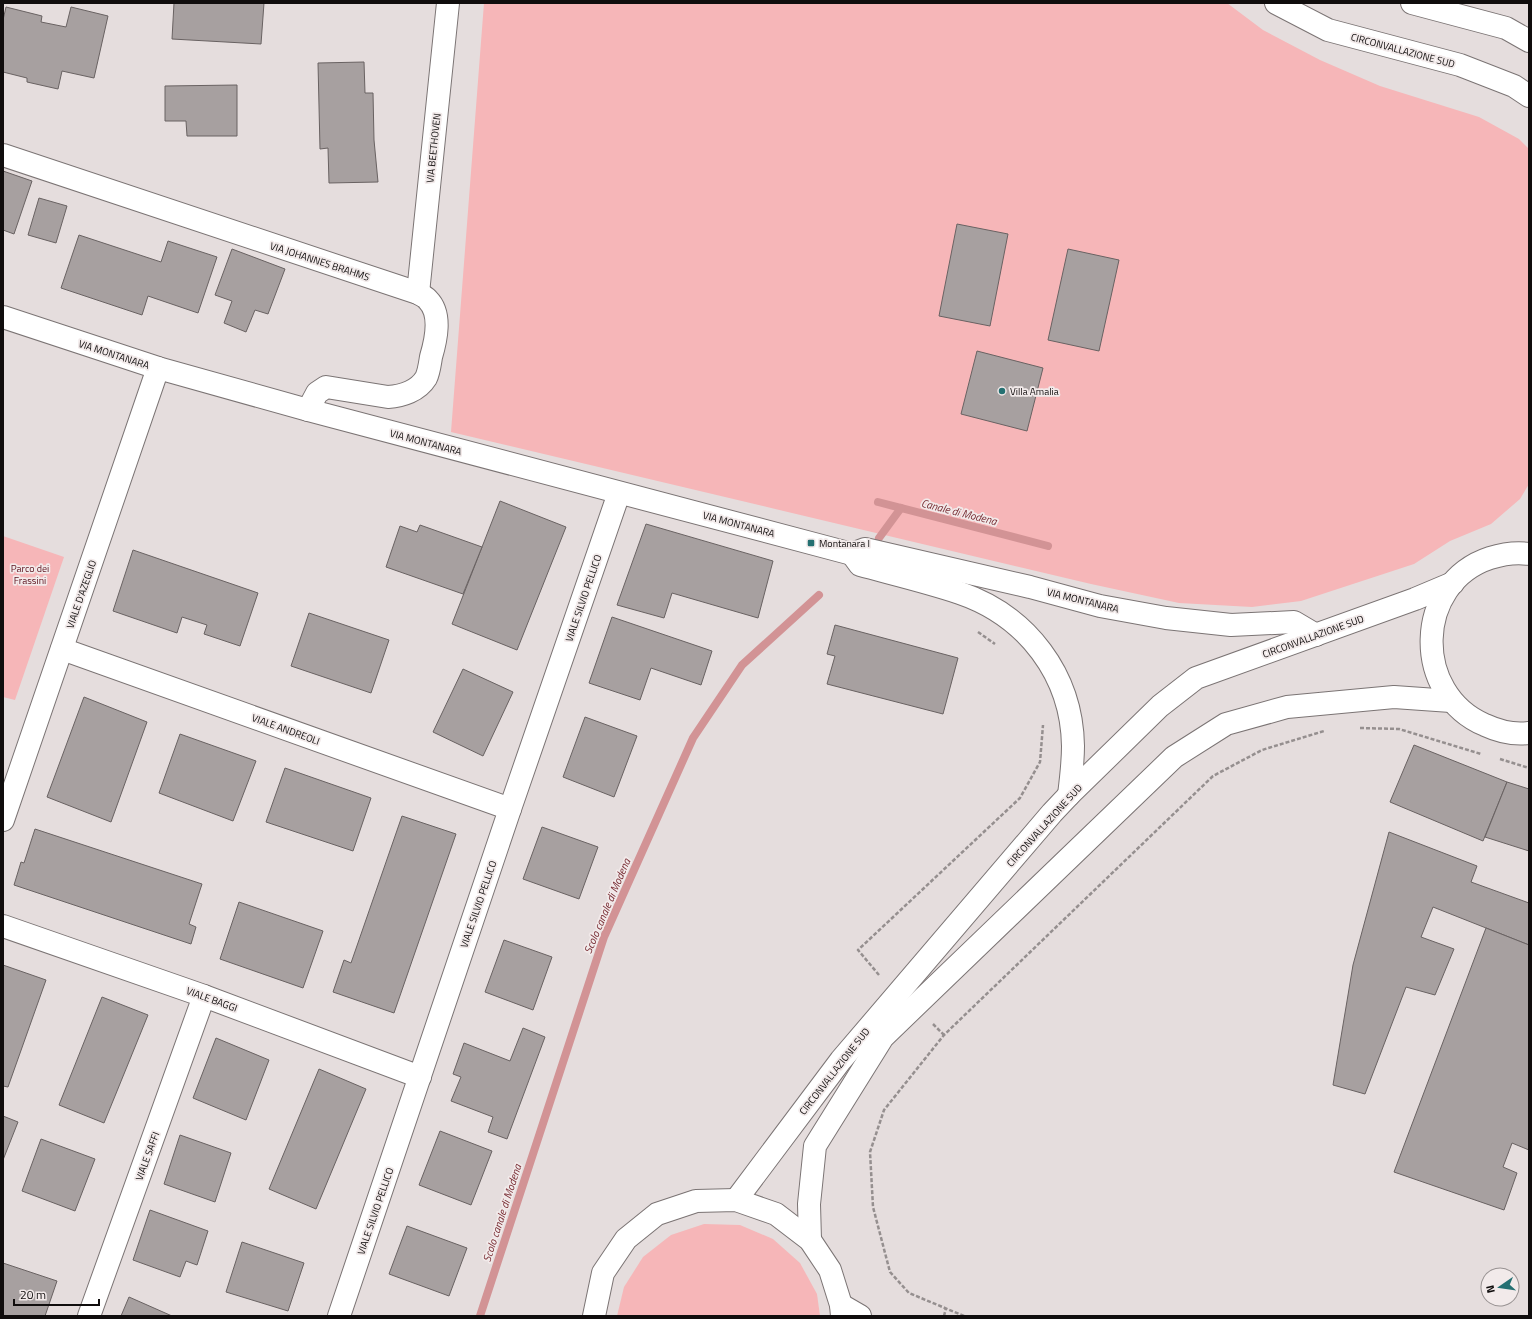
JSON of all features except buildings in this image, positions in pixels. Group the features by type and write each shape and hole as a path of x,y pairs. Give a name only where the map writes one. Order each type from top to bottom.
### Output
{"street":[{"name":"VIA BEETHOVEN","path":"418,293 448,3"},
{"name":"CIRCONVALLAZIONE SUD","path":"1276,3 1328,30 1460,65 1514,86 1529,96"},
{"path":"1412,3 1506,28 1529,41"},
{"name":"VIA JOHANNES BRAHMS","path":"3,155 418,293 429,300 435,313 436,339 426,378 419,386 410,392 399,396 388,397 326,387 317,393 308,410"},
{"name":"VIA MONTANARA","path":"3,318 158,368 308,410 852,554 860,565 961,593 1016,624 1034,642 1048,660 1060,684 1069,712 1073,746 1069,795"},
{"name":"VIALE D'AZEGLIO","path":"3,820 158,368"},
{"name":"VIALE SILVIO PELLICO","path":"339,1316 510,809 620,493"},
{"name":"VIA MONTANARA","path":"852,554 865,548 1030,587 1100,606 1166,618 1231,625 1294,622 1316,635"},
{"name":"CIRCONVALLAZIONE SUD","path":"1526,551 1502,555 1484,561 1467,570 1453,583 1441,601 1433,620 1430,642 1433,663 1440,683 1451,701 1473,720 1499,731 1528,734"},
{"name":"CIRCONVALLAZIONE SUD","path":"736,1200 841,1060 1069,795 1160,706 1196,678 1415,599 1453,583"},
{"name":"VIALE ANDREOLI","path":"62,649 510,809"},
{"name":"CIRCONVALLAZIONE SUD","path":"810,1240 809,1204 815,1146 883,1037 1174,757 1226,724 1287,707 1394,696 1451,701"},
{"name":"VIALE BAGGI","path":"3,926 204,996 420,1077"},
{"name":"VIALE SAFFI","path":"89,1316 204,996"},
{"path":"594,1316 603,1273 626,1239 657,1214 696,1201 736,1200 776,1214 810,1240 830,1270 842,1311 860,1316"}],"path":[{"path":"974,630 998,646"},
{"path":"878,975 858,950 1020,798 1040,762 1044,723"},
{"path":"1360,728 1398,729 1486,755"},
{"path":"964,1316 909,1292 890,1272 873,1207 870,1152 884,1110 944,1035 1213,776 1262,750 1329,730"},
{"path":"1493,757 1529,768"},
{"path":"933,1023 944,1035"},
{"path":"944,1316 946,1308"}],"green space":[{"path":"484,3 1227,3 1263,30 1320,60 1380,86 1479,117 1519,139 1529,149 1529,484 1520,499 1491,524 1450,541 1414,564 1301,601 1252,607 1179,603 1091,584 451,432"},
{"name":"Parco dei Frassini","path":"3,536 64,557 15,700 3,697"},
{"path":"704,1224 740,1225 773,1239 800,1263 817,1294 820,1316 617,1316 624,1287 643,1257 671,1235"}],"waterway":[{"name":"Canale di Modena","path":"878,502 1048,546"},
{"name":"Canale di Modena","path":"879,538 901,508"},
{"name":"Scolo canale di Modena","path":"480,1316 604,937 693,738 742,665 819,595"}],"place":[{"name":"Villa Amalia","path":"1002,391"},
{"name":"Montanara I","path":"811,543"}]}
